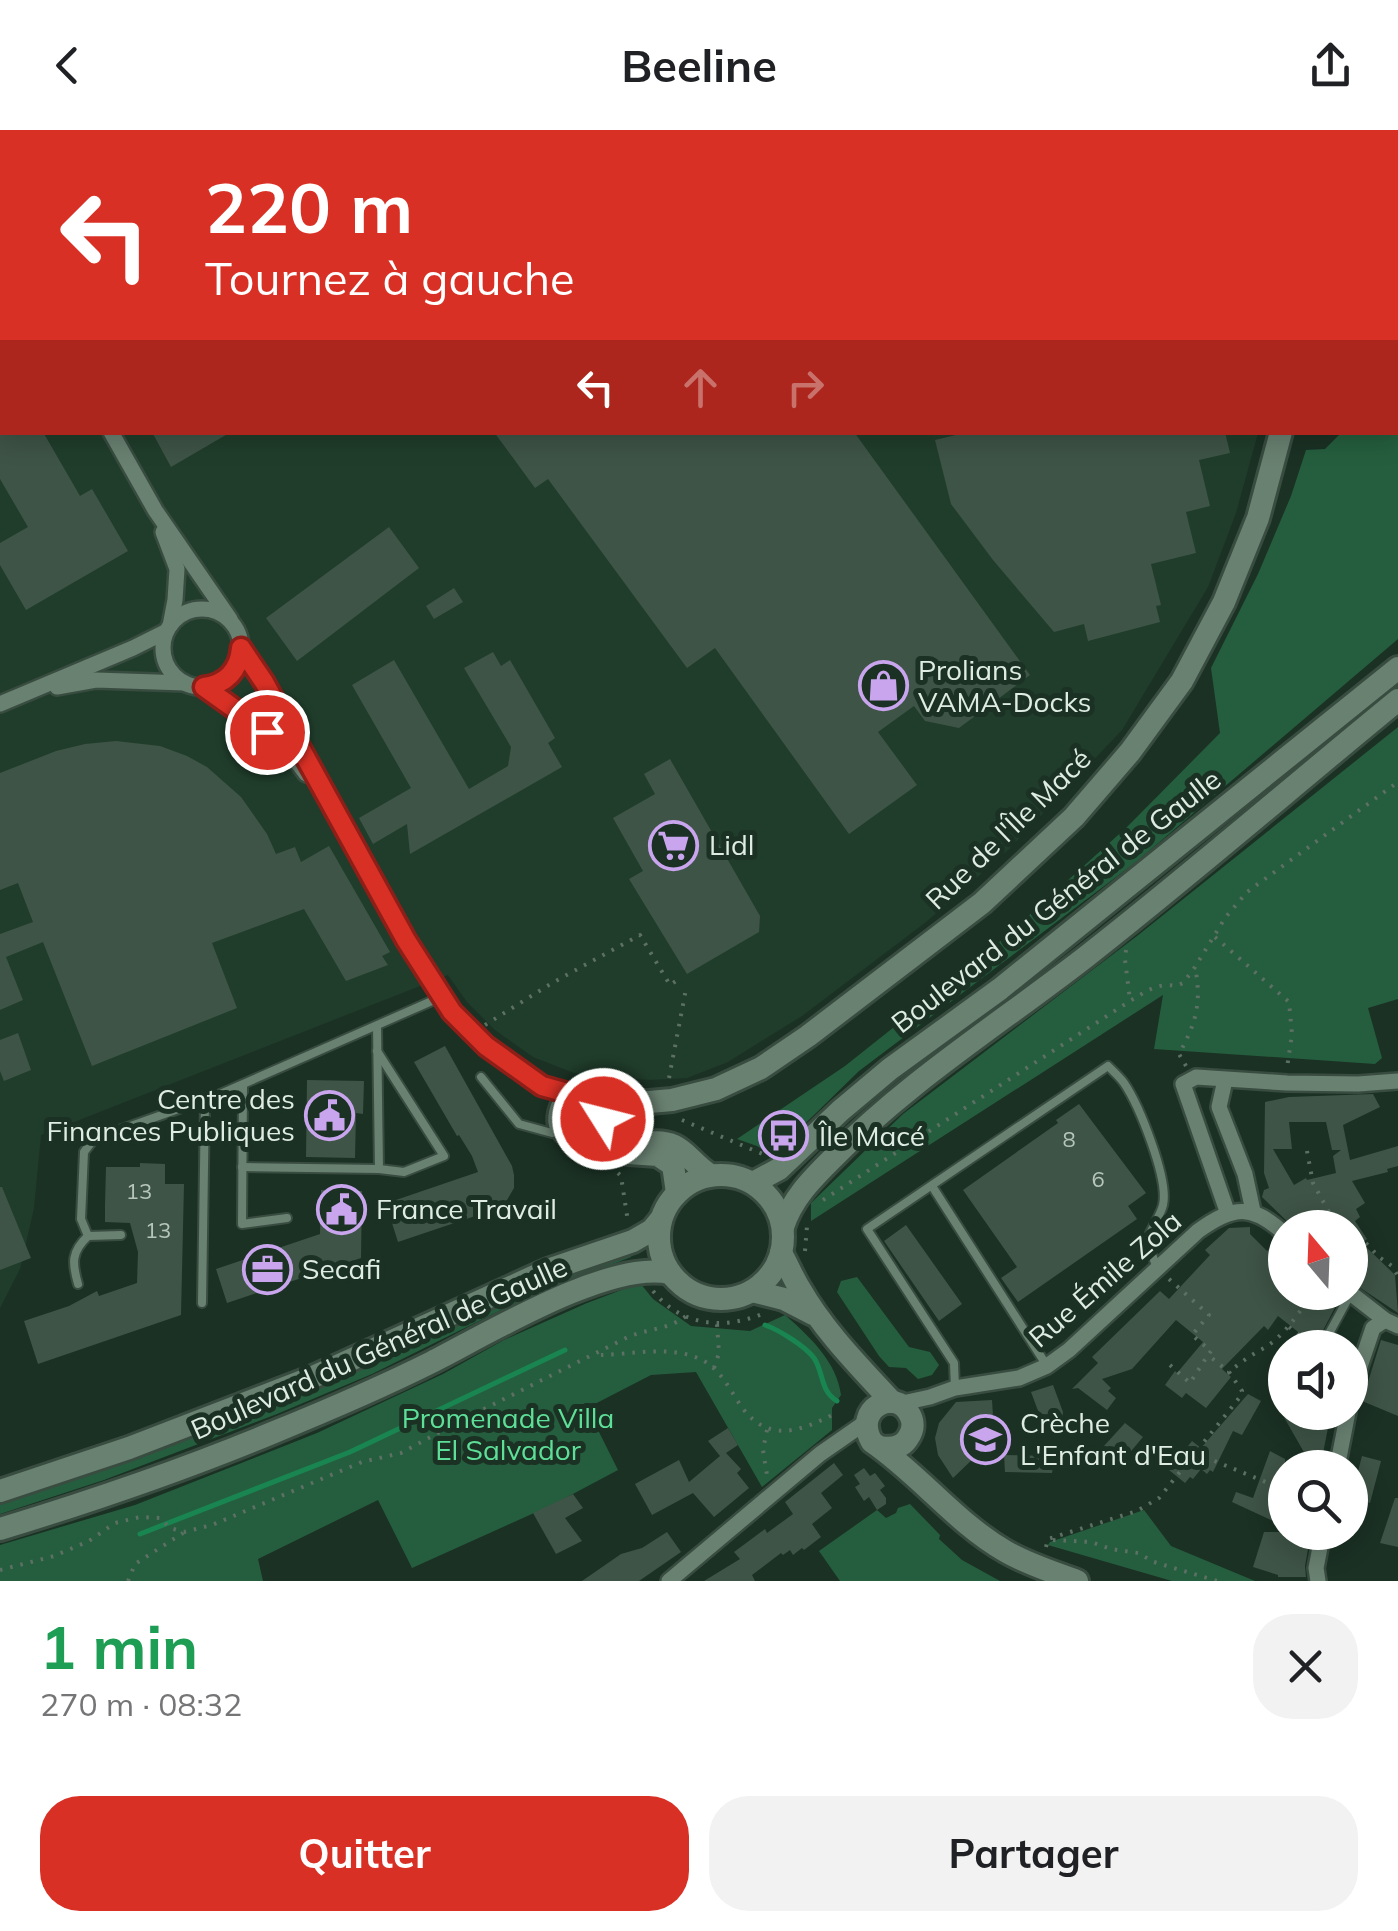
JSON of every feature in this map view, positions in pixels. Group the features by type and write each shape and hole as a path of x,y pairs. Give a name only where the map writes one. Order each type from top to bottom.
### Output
{"main road":[{"name":"Rue de l'Île Macé","path":"599,1107 672,1100 716,1089 761,1068 982,903 1074,816 1130,752 1182,681 1224,602 1258,518 1280,435"},
{"name":"Boulevard du Général de Gaulle","path":"753,1183 778,1170 890,1069 1040,957 1398,668"},
{"name":"Boulevard du Général de Gaulle","path":"783,1226 788,1210 817,1175 858,1132 907,1090 1086,957 1398,700"},
{"path":"599,1107 564,1104 560,1112 568,1130 629,1153 664,1157 673,1165 677,1193"},
{"path":"568,1130 596,1135 601,1128 599,1107"},
{"path":"599,1107 616,1135 636,1144 663,1142 678,1146 710,1176"},
{"path":"710,1176 734,1176 753,1183 775,1205 783,1226 781,1254 770,1275 752,1291 730,1298 708,1297 686,1288 670,1272 660,1247 661,1219 677,1193 710,1176"},
{"name":"Boulevard du Général de Gaulle","path":"0,1491 260,1398 548,1270 633,1241 652,1230 661,1219"},
{"path":"781,1254 800,1292 819,1318 902,1416 930,1489"},
{"name":"Boulevard du Général de Gaulle","path":"0,1529 134,1487 240,1446 392,1380 592,1285 641,1271 670,1272"},
{"path":"752,1291 784,1299 819,1318"},
{"path":"851,1358 871,1432 946,1506 1004,1551 1077,1581"},
{"path":"879,1404 902,1416 900,1446 890,1449 871,1432 870,1411 879,1404"}],"street":[{"path":"7,701 96,680 204,687 216,684 237,666 240,636 155,510 113,435"},
{"path":"155,510 178,568 164,647 167,664 186,683"},
{"path":"7,701 133,648 169,629 182,615 198,609 219,613 232,623"},
{"name":"Rue de l'Île Macé","path":"241,648 264,682 441,997 486,1046 542,1086 599,1107"},
{"name":"Rue de l'Île Macé","path":"204,687 281,744 344,830"},
{"path":"1228,1214 1183,1084 1196,1078 1287,1083 1398,1081"},
{"path":"1225,1080 1219,1107 1245,1174 1254,1211 1268,1218"},
{"name":"Rue de l'Île Macé","path":"542,1086 568,1130"},
{"name":"Rue Émile Zola","path":"902,1416 930,1397 955,1388 1019,1378 1047,1366 1198,1231 1228,1214 1254,1211"},
{"path":"1368,1306 1392,1323"},
{"path":"1368,1345 1374,1328 1392,1323"},
{"path":"669,1581 820,1454 842,1439 871,1432"},
{"path":"1318,1581 1320,1550"}],"lane":[{"path":"88,1236 82,1219 84,1152 94,1139 242,1085 441,997"},
{"path":"377,1026 379,1169"},
{"path":"242,1166 404,1172 444,1156 377,1052"},
{"path":"955,1388 954,1362 867,1229 1108,1066 1124,1082 1161,1172 1163,1207 1147,1241 1158,1268"},
{"path":"481,1077 519,1124 552,1133 568,1130"},
{"path":"242,1085 242,1224 287,1218"},
{"path":"202,1303 205,1100"},
{"path":"932,1186 1047,1366"},
{"path":"78,1284 72,1263 80,1244 88,1236 121,1235"}],"path":[{"path":"821,1202 1130,1001 1152,988 1183,983 1236,902 1398,782"},
{"path":"497,1035 484,1026 640,935 670,985 680,979"},
{"path":"1214,936 1289,1002 1292,1034 1287,1083"},
{"path":"1196,967 1198,1008 1178,1054 1196,1078"},
{"path":"686,990 669,1078 675,1112 682,1120 765,1155 778,1170"},
{"path":"1307,1151 1313,1183 1330,1214 1341,1217 1398,1276"},
{"path":"614,1167 621,1176 633,1241"},
{"path":"1158,1268 1208,1316 1192,1334 1210,1351 1190,1383 1170,1365"},
{"path":"128,1581 135,1564 184,1532 212,1525 362,1462 401,1454 641,1332 671,1325 686,1316 733,1324 775,1307 784,1299"},
{"path":"1229,1372 1289,1327 1302,1310"},
{"path":"714,1368 718,1352 716,1324"},
{"path":"1289,1327 1293,1330"},
{"path":"596,1354 687,1353 714,1368 746,1413 766,1430 792,1430 838,1412"},
{"path":"1048,1540 1137,1512 1159,1498 1240,1397 1242,1391 1229,1372 1208,1355"},
{"path":"766,1430 763,1450 770,1496"},
{"path":"1195,1453 1268,1483"},
{"path":"0,1570 54,1556 89,1541 115,1523 140,1517 160,1518 170,1528 184,1532"},
{"path":"1045,1552 1048,1540"},
{"path":"1048,1540 1091,1542 1138,1553 1154,1562 1217,1581"}],"shaded area":[{"path":"0,435 1257,435 1236,513 1208,587 1122,730 1009,849 926,922 802,1016 728,1062 687,1078 600,1077 574,1073 533,1057 495,1030 467,1002 448,975 41,1135 34,1208 20,1269 0,1308"}],"green space":[{"path":"1339,435 1398,435 1398,639 1136,862 859,1071 773,1155 737,1139 845,1066 986,954 1127,827 1220,733 1211,668 1258,574 1306,450 1325,449"},
{"path":"1398,727 1398,999 1368,1008 1382,1058 1375,1064 1154,1049 1163,995 811,1221 811,1203 903,1114 1137,936"},
{"path":"630,1254 631,1257 523,1299 372,1374 277,1414 104,1480 0,1514 0,1502 276,1405 550,1284"},
{"path":"857,1277 909,1347 930,1352 939,1365 932,1375 918,1379 906,1368 889,1367 879,1356 837,1292 841,1281"},
{"name":"Promenade Villa El Salvador","path":"640,1283 653,1299 691,1326 750,1331 785,1315 812,1341 834,1372 841,1395 832,1408 832,1430 762,1487 696,1372 651,1375 587,1408 618,1470 554,1504 412,1568 378,1500 258,1559 263,1581 0,1581 0,1545 135,1505 317,1433 443,1374 504,1340"},
{"path":"910,1504 962,1560 1000,1581 840,1581 819,1551 877,1510 886,1518"},
{"path":"1144,1510 1171,1546 1255,1581 1172,1581 1048,1545"}],"building":[{"path":"0,435 45,435 80,496 92,489 128,551 26,610 0,565 0,543 28,527 0,479"},
{"path":"154,435 226,435 171,467"},
{"path":"496,435 856,435 1030,675 959,728 925,721 914,706 878,732 917,785 849,834 715,648 687,668 548,479 535,488"},
{"path":"956,435 1226,435 1230,453 1199,460 1210,506 1186,512 1196,553 1151,564 1161,605 1156,606 1160,622 1088,641 1084,624 1054,632 993,560 951,504 935,440"},
{"path":"389,527 419,568 297,661 266,618"},
{"path":"454,588 463,602 434,619 426,606"},
{"path":"493,652 501,666 510,660 555,738 548,743 562,767 410,854 407,824 373,844 359,818 411,788 352,685 394,660 469,789 508,766 511,747 464,668"},
{"path":"116,741 160,746 207,767 241,797 276,854 295,847 301,862 329,846 390,952 382,956 388,965 346,981 304,909 212,943 237,1008 92,1066 43,942 6,957 23,1000 0,1010 0,934 33,922 18,883 0,890 0,773 56,751"},
{"name":"Lidl","path":"670,759 760,916 759,932 687,974 629,879 643,871 613,818 655,794 644,774"},
{"path":"18,1033 31,1070 4,1081 0,1071 0,1040"},
{"path":"445,1046 512,1166 514,1188 496,1209 398,1242 392,1223 393,1201 478,1172 414,1062"},
{"path":"307,1080 364,1081 363,1114 356,1113 355,1158 306,1157"},
{"path":"1373,1094 1380,1107 1343,1125 1350,1160 1398,1146 1398,1166 1352,1181 1365,1203 1356,1210 1275,1210 1262,1197 1269,1188 1264,1173 1265,1102 1289,1097","holes":["1289,1122 1326,1122 1332,1150 1341,1150 1333,1156 1336,1173 1306,1178 1294,1185 1273,1149 1292,1149"]},
{"path":"1079,1104 1146,1193 1128,1206 1137,1219 1018,1302 1001,1278 1017,1267 963,1190"},
{"path":"140,1163 165,1164 165,1184 184,1184 181,1315 38,1364 24,1321 69,1306 97,1291 99,1296 137,1283 138,1252 130,1223 105,1222 105,1205 106,1167 140,1167"},
{"path":"0,1187 31,1258 0,1270"},
{"path":"321,1190 362,1191 361,1258 227,1303 216,1269 320,1234"},
{"path":"906,1225 962,1304 939,1321 884,1241"},
{"path":"1250,1227 1250,1234 1268,1250 1268,1310 1334,1310 1323,1330 1296,1330 1278,1316 1268,1330 1264,1326 1222,1369 1231,1377 1206,1408 1186,1393 1182,1398 1165,1385 1203,1342 1176,1320 1132,1369 1102,1379 1116,1398 1107,1410 1078,1388 1072,1389 1098,1363 1092,1357 1160,1291 1169,1299 1210,1255 1205,1250 1229,1228"},
{"path":"1368,1249 1395,1275 1398,1313 1368,1293"},
{"path":"1381,1340 1398,1345 1398,1416 1368,1404 1368,1382"},
{"path":"1053,1385 1063,1412 1061,1427 1046,1432 1031,1392"},
{"path":"1248,1394 1261,1401 1242,1435 1233,1431 1213,1472 1207,1474 1201,1469 1185,1483 1169,1470 1192,1441 1201,1448"},
{"name":"Crèche L'Enfant d'Eau","path":"992,1400 995,1448 978,1454 953,1478 938,1455 935,1438 939,1423 956,1402"},
{"path":"1125,1423 1143,1437 1121,1463 1103,1447"},
{"path":"728,1428 738,1445 726,1453 741,1469 737,1473 749,1488 714,1517 693,1493 652,1515 635,1484 679,1460 689,1482 720,1456 708,1441"},
{"path":"1291,1430 1328,1430 1324,1450 1303,1450"},
{"path":"1004,1455 1055,1456 1052,1473 1005,1472"},
{"path":"1268,1457 1268,1519 1232,1502 1236,1492 1253,1498"},
{"path":"1368,1458 1381,1461 1368,1502"},
{"path":"834,1463 843,1475 821,1493 832,1508 812,1524 821,1537 793,1555 790,1550 781,1553 752,1575 755,1581 704,1581 740,1559 734,1552 793,1514 785,1502"},
{"path":"864,1468 870,1476 875,1473 885,1486 880,1490 886,1504 877,1510 869,1497 864,1501 855,1487 860,1484 854,1475"},
{"path":"573,1494 583,1508 565,1518 582,1541 556,1554 533,1513"},
{"path":"1398,1498 1398,1547 1380,1543"},
{"path":"667,1532 681,1552 639,1581 582,1581 621,1554 642,1548"},
{"path":"1264,1532 1268,1532 1268,1550 1308,1550 1306,1577 1278,1577 1253,1567"}],"waterway":[{"path":"765,1325 810,1353 825,1387 837,1401"},
{"path":"140,1534 350,1452 565,1350"}],"place":[{"name":"Prolians VAMA-Docks","path":"883,686"},
{"name":"Lidl","path":"674,845"},
{"name":"Centre des Finances Publiques","path":"330,1115"},
{"name":"Île Macé","path":"784,1136"},
{"name":"France Travail","path":"341,1209"},
{"name":"Secafi","path":"267,1269"},
{"name":"Crèche L'Enfant d'Eau","path":"985,1439"}],"route":[{"path":"267,732 204,687 230,675 237,666 241,648 264,682 441,997 486,1046 542,1086 593,1100 600,1106 603,1119"}]}
